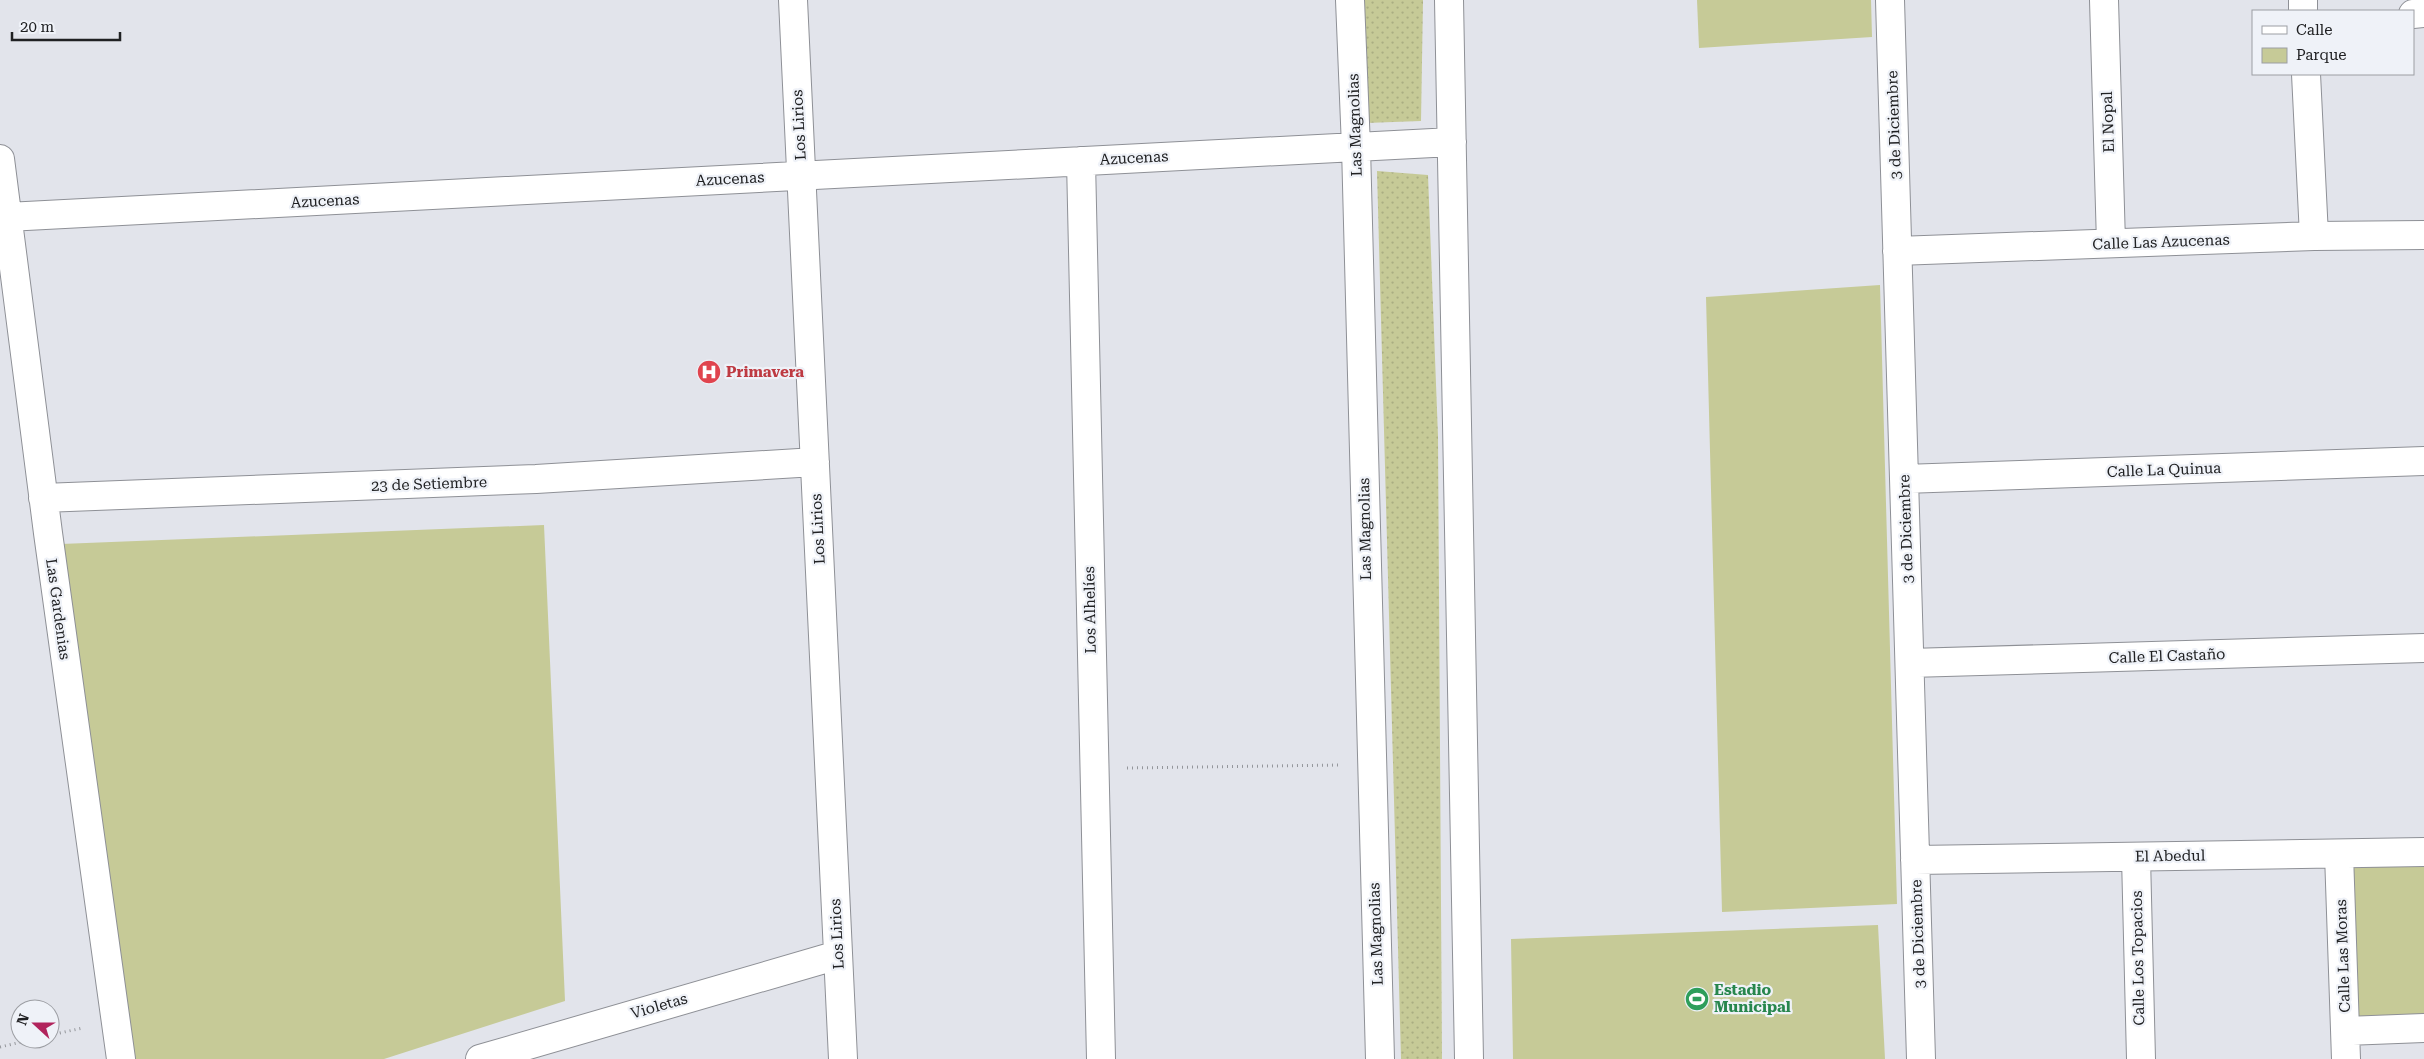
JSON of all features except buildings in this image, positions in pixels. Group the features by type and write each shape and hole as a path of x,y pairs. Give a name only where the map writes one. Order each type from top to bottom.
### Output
{"street":[{"name":"Los Lirios","path":"793,0 843,1059"},
{"name":"Las Magnolias","path":"1350,0 1356,147 1380,1059"},
{"path":"1449,0 1469,1059"},
{"name":"3 de Diciembre","path":"1890,0 1922,1059"},
{"name":"El Nopal","path":"2104,0 2111,243"},
{"path":"2306,75 2314,236"},
{"name":"Azucenas","path":"7,217 1452,142"},
{"name":"Las Gardenias","path":"0,159 43,498 121,1059"},
{"name":"Los Alhelíes","path":"1081,161 1100,1059"},
{"name":"Calle Las Azucenas","path":"1897,251 2314,236 2424,235"},
{"name":"Calle La Quinua","path":"1904,479 2424,461"},
{"name":"23 de Setiembre","path":"43,498 536,479 815,462"},
{"name":"Calle El Castaño","path":"1910,663 2424,648"},
{"name":"El Abedul","path":"1915,860 2424,852"},
{"name":"Calle Las Moras","path":"2340,854 2346,1059"},
{"name":"Calle Los Topacios","path":"2136,856 2141,1059"},
{"name":"Violetas","path":"480,1059 838,955"},
{"path":"2346,1031 2424,1028"}],"path":[{"path":"1094,768 1371,765"}],"green space":[{"path":"1364,0 1423,0 1421,121 1366,123"},
{"path":"1697,0 1871,0 1872,37 1699,48"},
{"path":"1377,171 1428,175 1438,436 1442,1059 1401,1059"},
{"path":"1880,285 1897,904 1722,912 1706,297"},
{"path":"544,525 565,1001 384,1059 134,1059 61,544"},
{"path":"2349,864 2424,864 2424,1015 2356,1018"},
{"name":"Estadio Municipal","path":"1878,925 1885,1059 1513,1059 1511,939"}],"place":[{"name":"Primavera","path":"709,372"},
{"name":"Estadio Municipal","path":"1697,999"}]}
